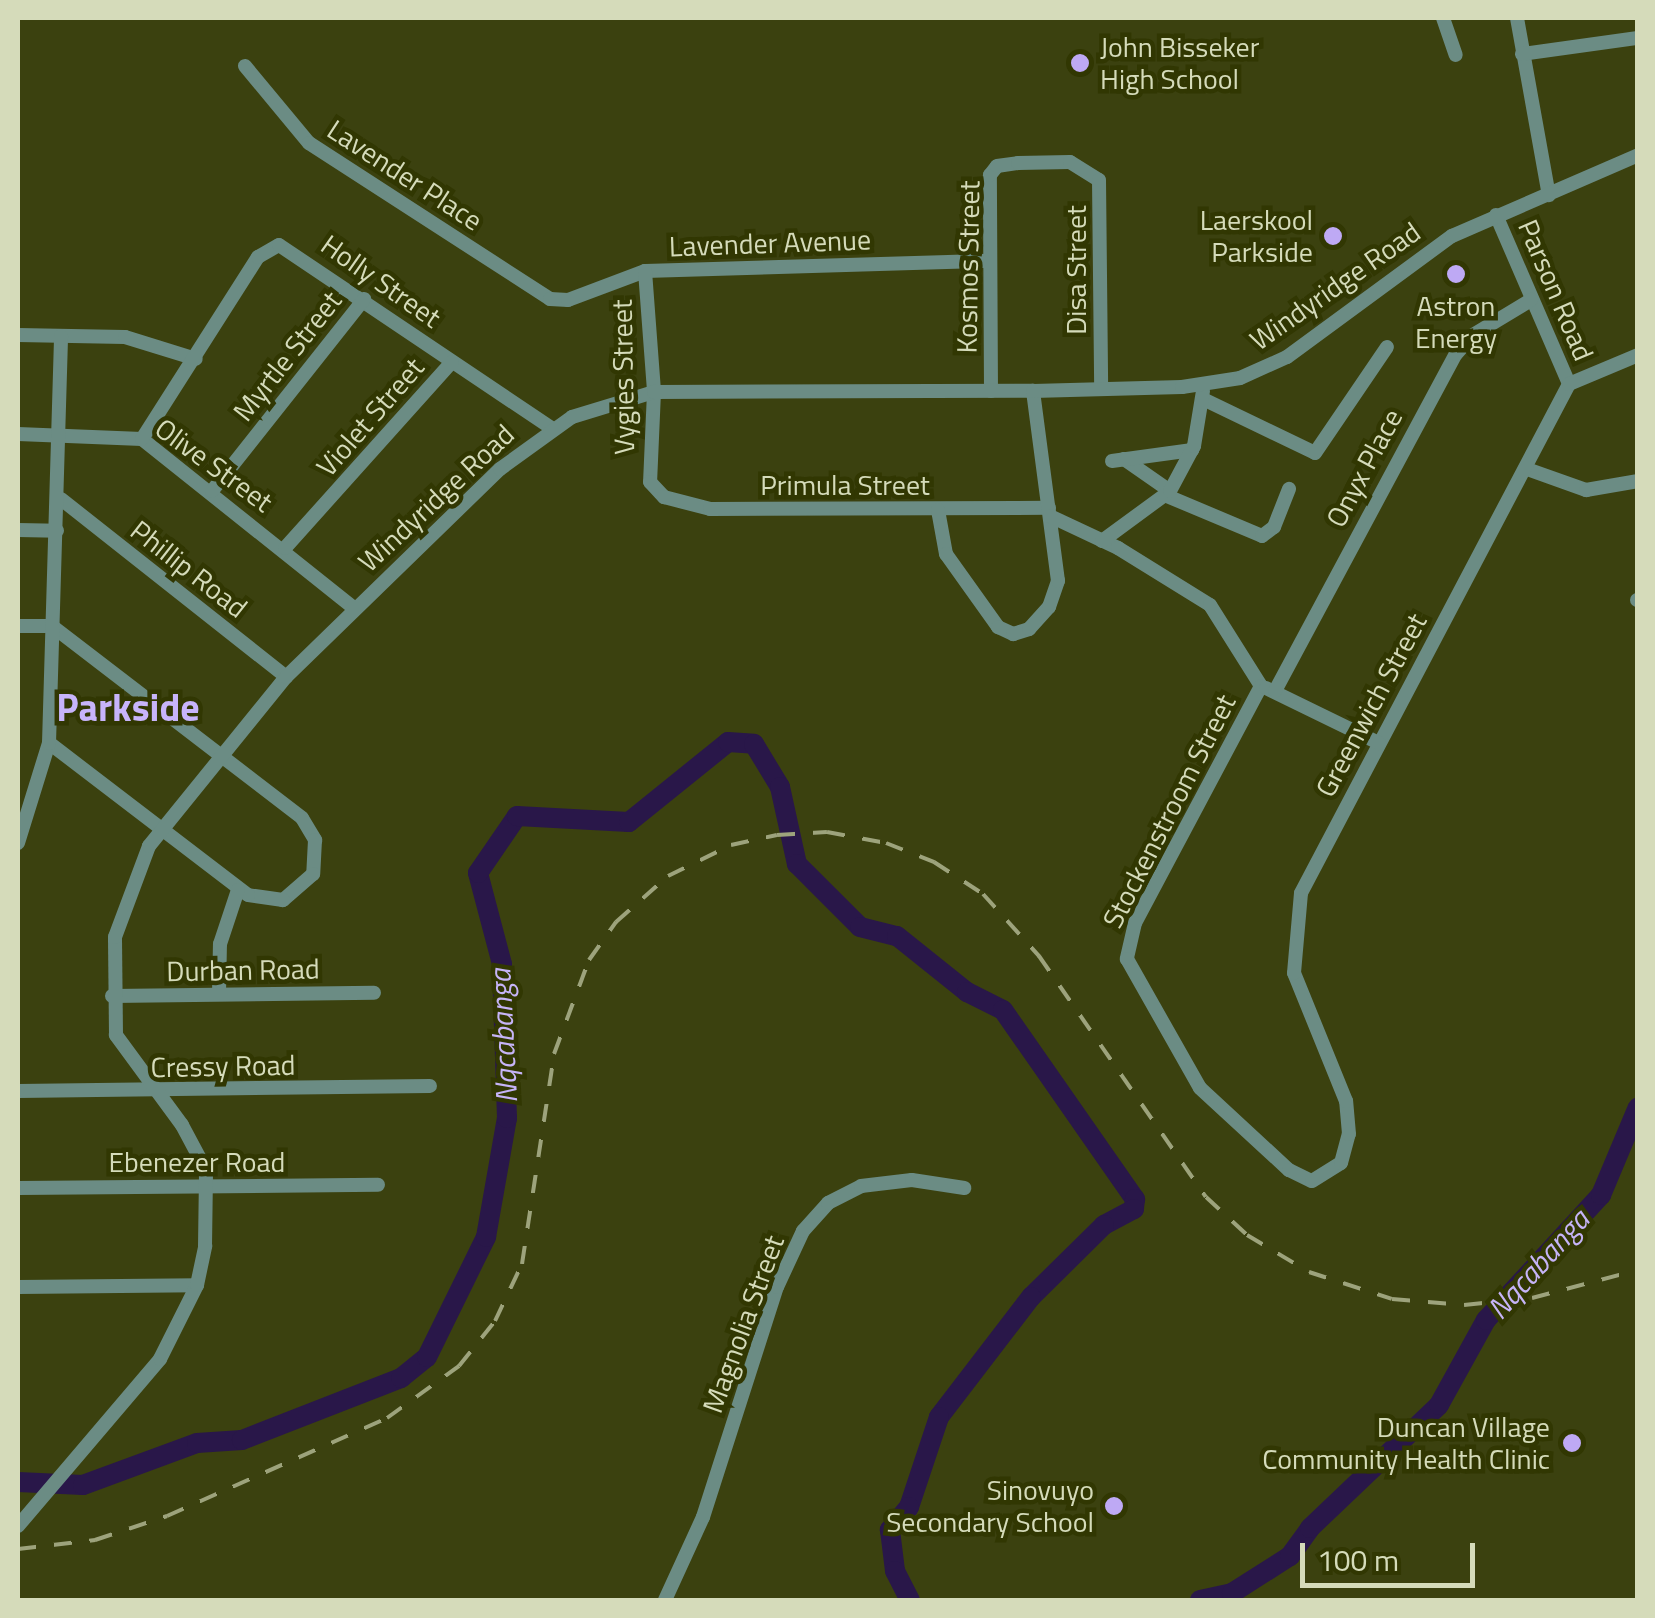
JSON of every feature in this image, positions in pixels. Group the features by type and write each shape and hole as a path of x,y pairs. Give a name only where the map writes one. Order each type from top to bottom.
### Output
{"street":[{"path":"1443,18 1456,54"},
{"path":"1516,18 1549,195"},
{"path":"1522,54 1638,38"},
{"name":"Lavender Place","path":"245,66 309,143 558,301"},
{"name":"Windyridge Road","path":"210,1188 206,1170 161,1094 116,1035 112,996 119,913 160,830 286,677 500,468 553,429 588,411 654,392 1101,388 1203,392 1286,357 1436,246 1496,215 1638,155"},
{"name":"Disa Street","path":"1018,163 1070,162 1098,180 1101,388"},
{"name":"Kosmos Street","path":"992,391 990,175 997,166 1018,163"},
{"name":"Parson Road","path":"1496,215 1569,384"},
{"name":"Holly Street","path":"142,439 271,246 294,251 553,429"},
{"name":"Lavender Avenue","path":"558,301 645,271 989,261"},
{"name":"Vygies Street","path":"645,271 654,392 650,482"},
{"name":"Myrtle Street","path":"212,491 364,299"},
{"name":"Onyx Place","path":"1268,688 1456,354 1473,335 1532,300"},
{"path":"18,335 125,337 196,359"},
{"path":"18,843 49,744 61,499 61,336"},
{"path":"1102,540 1168,493 1192,450 1203,392 1315,453 1387,347"},
{"path":"1569,384 1638,354"},
{"name":"Violet Street","path":"285,548 452,362"},
{"name":"Greenwich Street","path":"1349,1134 1346,1101 1296,983 1293,932 1312,868 1569,384"},
{"path":"938,510 940,543 998,626 1013,634 1036,622 1055,594 1058,564 1033,391"},
{"name":"Olive Street","path":"18,434 142,439 285,548 354,608"},
{"path":"1192,450 1118,460 1168,493 1262,536 1274,527 1288,489"},
{"path":"1527,469 1586,490 1638,481"},
{"name":"Primula Street","path":"650,482 672,501 710,509 1049,512"},
{"name":"Phillip Road","path":"61,499 286,677"},
{"path":"1049,512 1210,605 1268,688 1380,743"},
{"path":"18,530 57,531"},
{"path":"18,626 52,626 302,818 317,851 313,874 292,896 262,900 238,890 49,744"},
{"name":"Stockenstroom Street","path":"1268,688 1135,923 1127,959 1200,1088 1289,1170 1312,1181 1333,1172 1346,1155 1349,1134"},
{"path":"219,994 220,944 238,890"},
{"name":"Durban Road","path":"112,996 374,993"},
{"name":"Cressy Road","path":"18,1091 161,1094 430,1086"},
{"name":"Magnolia Street","path":"666,1600 702,1517 777,1288 803,1231 828,1204 862,1186 912,1180 964,1188"},
{"name":"Ebenezer Road","path":"18,1188 378,1185"},
{"path":"18,1526 86,1452 160,1359 197,1285 210,1188"},
{"path":"18,1287 197,1285"}],"waterway":[{"name":"Nqcabanga","path":"18,1482 83,1485 197,1443 242,1440 401,1378 427,1357 486,1237 507,1118 502,964 478,873 517,816 629,822 728,742 754,744 780,787 797,864 860,927 897,936 967,992 1003,1010 1135,1199 1134,1209 1104,1225 1031,1297 939,1417 909,1507 890,1530 895,1571 910,1600"},
{"name":"Nqcabanga","path":"1200,1600 1232,1593 1290,1556 1310,1528 1439,1405 1486,1320 1601,1195 1638,1107"}],"railway":[{"path":"18,1549 95,1540 167,1516 387,1418 459,1366 495,1321 522,1264 554,1054 589,960 616,922 668,876 731,845 777,835 827,832 886,843 934,862 983,894 1039,956 1206,1197 1247,1235 1309,1272 1392,1299 1464,1305 1532,1298 1638,1270"}],"place":[{"name":"John Bisseker High School","path":"1080,63"},
{"name":"Laerskool Parkside","path":"1333,236"},
{"name":"Astron Energy","path":"1456,274"},
{"name":"Duncan Village Community Health Clinic","path":"1572,1443"},
{"name":"Sinovuyo Secondary School","path":"1114,1506"}],"district":[{"name":"Parkside","path":"128,708"}]}
